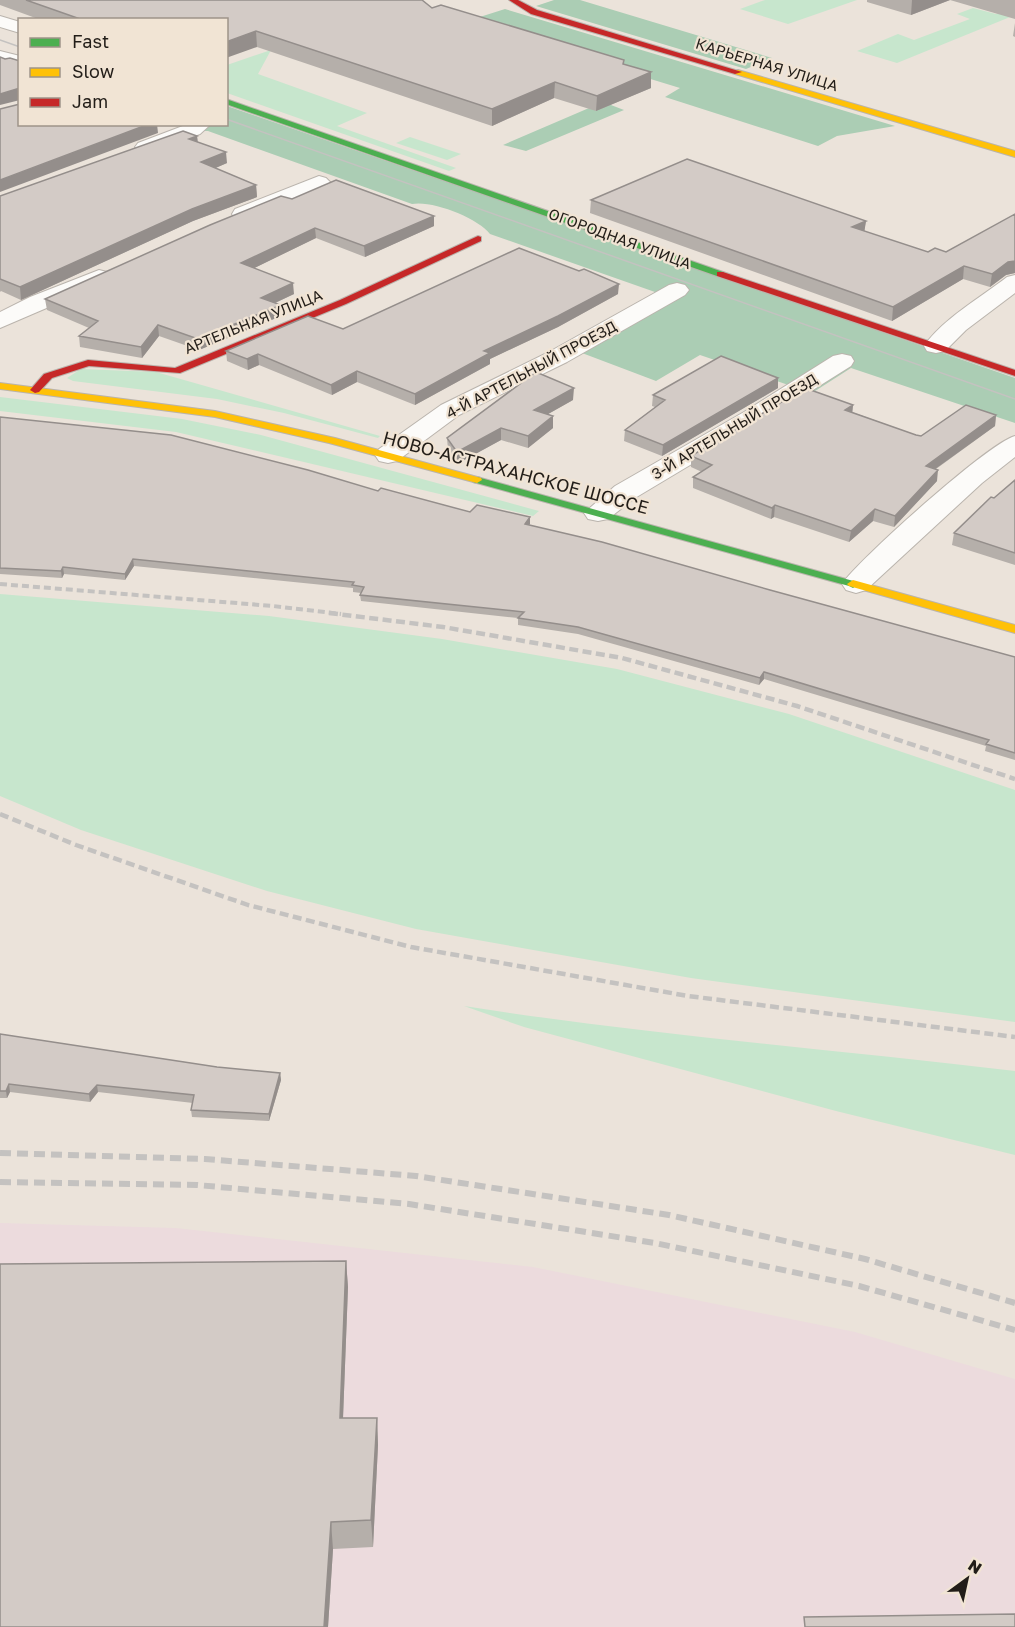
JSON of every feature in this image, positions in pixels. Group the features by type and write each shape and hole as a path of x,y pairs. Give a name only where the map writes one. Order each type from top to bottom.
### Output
{"street":[{"name":"КАРЬЕРНАЯ УЛИЦА","path":"513,0 534,12 1015,154"},
{"path":"0,21 18,27"},
{"path":"0,57 18,62"},
{"name":"ОГОРОДНАЯ УЛИЦА","path":"228,102 715,272 1015,373"},
{"path":"128,153 198,126"},
{"path":"221,222 319,182"},
{"name":"АРТЕЛЬНАЯ УЛИЦА","path":"34,390 48,376 88,363 176,371 343,302 478,239"},
{"path":"0,321 118,268"},
{"path":"936,346 958,325 1015,282"},
{"name":"4-Й АРТЕЛЬНЫЙ ПРОЕЗД","path":"388,455 450,410 558,357 677,290"},
{"name":"3-Й АРТЕЛЬНЫЙ ПРОЕЗД","path":"598,513 624,492 753,417 842,361"},
{"name":"НОВО-АСТРАХАНСКОЕ ШОССЕ","path":"0,386 215,414 388,455 1015,629"},
{"path":"856,584 974,477 1015,444"}],"shaded area":[{"path":"0,1223 175,1228 533,1267 855,1332 1015,1379 1015,1627 0,1627"}],"green space":[{"path":"554,0 580,0 772,58 746,69 536,6"},
{"path":"765,0 857,0 788,24 740,9"},
{"path":"1015,7 1015,15 897,63 857,51 898,34 914,40 970,19 957,14 973,8 996,14"},
{"path":"505,9 895,126 837,136 818,146 665,97 680,88 464,22"},
{"path":"271,50 258,74 367,113 337,126 456,168 449,171 228,93 228,65"},
{"path":"603,102 624,110 526,151 503,145"},
{"path":"228,106 1015,378 1015,423 851,368 812,393 700,355 656,381 582,353 655,292 490,234 476,222 454,212 421,203 412,204 208,131 196,131 204,126 228,126"},
{"path":"410,137 461,154 447,160 396,143"},
{"path":"81,369 156,372 380,436 378,438 284,413 217,399 73,381 67,378"},
{"path":"0,397 182,419 261,435 539,511 533,516 176,432 0,411"},
{"path":"0,594 269,616 442,639 617,669 789,714 1015,790 1015,1022 691,978 416,929 267,891 81,830 0,796"},
{"path":"464,1006 670,1034 1015,1071 1015,1155 836,1111 524,1027"}],"building":[{"path":"26,0 422,0 432,8 441,5 624,60 623,64 651,72 597,96 555,82 492,109 256,31 228,41 228,18 77,18"},
{"path":"0,57 18,60 18,89 0,94"},
{"path":"18,104 18,126 144,126 0,180 0,109"},
{"path":"183,131 197,136 189,139 226,152 201,162 256,185 192,209 20,287 0,279 0,196"},
{"path":"687,159 866,221 852,227 928,252 935,248 946,252 1015,214 1015,261 1008,262 992,274 964,266 893,307 591,200"},
{"path":"336,180 434,216 364,246 315,228 241,263 293,283 261,298 281,305 198,339 158,325 141,347 79,336 98,321 45,299 210,225 281,196 292,199"},
{"path":"519,248 579,271 584,269 619,284 484,351 490,353 415,394 357,371 331,385 258,354 247,359 226,351 308,316 343,329"},
{"path":"721,356 778,378 663,445 625,430 665,400 653,395"},
{"path":"536,372 574,388 534,410 553,416 528,436 501,428 457,452 447,438"},
{"path":"805,388 853,405 845,410 921,436 966,405 996,415 926,466 938,470 895,516 875,509 851,531 775,505 772,508 693,477 712,465 691,456"},
{"path":"0,417 171,435 308,470 378,491 381,488 470,512 477,505 530,517 525,524 602,542 1015,657 1015,753 986,744 989,740 764,672 760,678 578,627 518,618 524,612 360,595 364,587 352,585 354,582 133,559 125,574 63,567 61,571 0,568"},
{"path":"1015,480 1015,553 954,533 991,497 994,498"},
{"path":"0,1034 217,1067 280,1073 269,1114 191,1110 194,1095 97,1085 89,1094 9,1084 6,1091 0,1091"},
{"path":"346,1261 340,1418 377,1418 371,1520 331,1522 324,1627 0,1627 0,1264"},
{"path":"1015,1614 1015,1627 805,1627 804,1617"}],"tram line":[{"path":"0,40 18,46"},
{"path":"228,120 1015,399"}],"railway":[{"path":"0,584 273,606 341,614"},
{"path":"329,613 443,627 622,658 797,706 1015,779"},
{"path":"0,814 76,845 248,905 411,947 688,996 1015,1037"},
{"path":"0,1153 205,1159 416,1176 669,1215 865,1259 1015,1303"},
{"path":"0,1182 197,1185 409,1204 655,1243 859,1286 1015,1330"}],"traffic: fast":[{"path":"228,102 720,274"},
{"path":"477,480 853,584"}],"traffic: slow":[{"path":"738,72 1015,154"},
{"path":"0,386 215,414 331,440 477,480"},
{"path":"853,584 1015,629"}],"traffic: jam":[{"path":"513,0 534,12 738,72"},
{"path":"35,390 48,376 88,363 176,371 343,302 478,239"},
{"path":"720,274 1015,373"}]}
